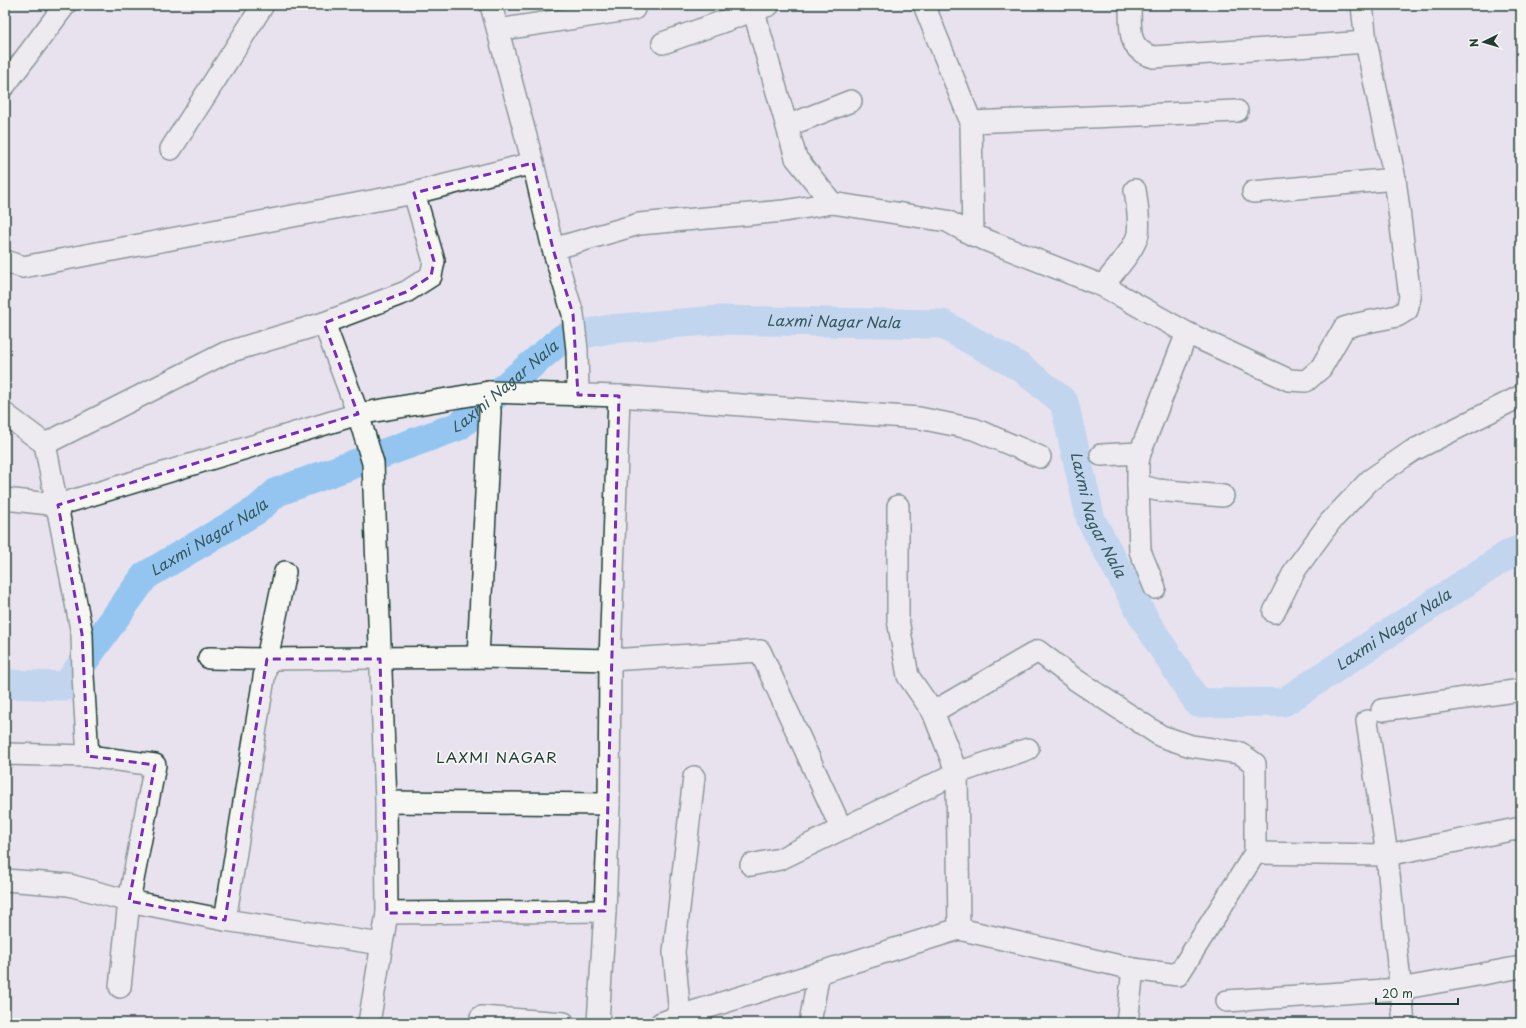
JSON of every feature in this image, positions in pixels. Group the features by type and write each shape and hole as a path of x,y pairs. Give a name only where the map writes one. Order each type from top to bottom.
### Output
{"street":[{"path":"5,85 65,5"},
{"path":"171,149 263,5"},
{"path":"491,5 533,163 553,249 573,314 577,350 578,395"},
{"path":"924,5 971,122 974,235"},
{"path":"1130,5 1132,40 1137,49 1146,55 1154,57 1366,42"},
{"path":"553,249 639,224 784,211 832,203 947,221 974,235 1103,286 1187,333 1289,380 1306,381 1321,368 1344,328 1397,316 1408,310 1410,297 1395,179 1366,42 1362,5"},
{"path":"663,43 758,7 796,158 832,203"},
{"path":"498,30 634,9"},
{"path":"787,126 851,101"},
{"path":"971,122 1237,111"},
{"path":"5,261 23,267 414,193 533,163"},
{"path":"1253,192 1395,179"},
{"path":"1103,286 1130,251 1138,235 1136,190"},
{"path":"45,444 224,353 324,323 406,292 431,276 434,261 414,193"},
{"path":"324,323 358,414 373,463 386,802 387,913 369,1023"},
{"path":"1155,588 1140,550 1138,462 1140,453 1187,333"},
{"path":"5,499 58,505 358,414 489,402 510,393 618,396 919,418 974,429 1040,457"},
{"path":"598,1023 605,911 610,660 618,396"},
{"path":"1274,612 1295,570 1330,522 1370,480 1412,451 1521,396"},
{"path":"478,657 489,402"},
{"path":"5,414 45,444 82,634 88,756"},
{"path":"1101,455 1140,453"},
{"path":"1138,485 1157,490 1223,496"},
{"path":"898,506 898,620 908,676 933,712 957,773 959,929"},
{"path":"225,920 267,659 284,572"},
{"path":"210,658 380,659 478,657 610,660 760,651 841,828"},
{"path":"694,777 674,952 670,1019 959,929 1133,969 1178,975 1255,853 1256,764 1240,753 1191,746 1161,736 1076,680 1038,651 933,712"},
{"path":"1404,1023 1374,716 1521,690"},
{"path":"751,865 780,859 841,828 957,773 1028,749"},
{"path":"5,754 88,756 155,765 129,901 120,987"},
{"path":"386,802 608,804"},
{"path":"1255,853 1387,855 1521,828"},
{"path":"5,880 69,885 129,901 225,920 381,944"},
{"path":"387,913 605,911"},
{"path":"1227,1001 1400,989 1521,967"},
{"path":"1127,1023 1133,969"},
{"path":"810,1023 818,972"},
{"path":"481,1017 564,1023"}],"highlighted area":[{"path":"533,163 553,249 573,314 578,395 619,396 605,911 387,913 380,659 267,659 225,920 129,901 155,765 88,756 82,634 58,505 358,414 324,323 406,292 431,276 434,261 414,193"}],"waterway":[{"name":"Laxmi Nagar Nala","path":"5,684 66,686 145,576 257,510 277,492 459,426 563,338 610,329 718,320 942,324 1020,367 1064,402 1091,520 1145,620 1198,703 1284,702 1509,554 1521,549"}],"district":[{"name":"LAXMI NAGAR","path":"497,758"}]}
